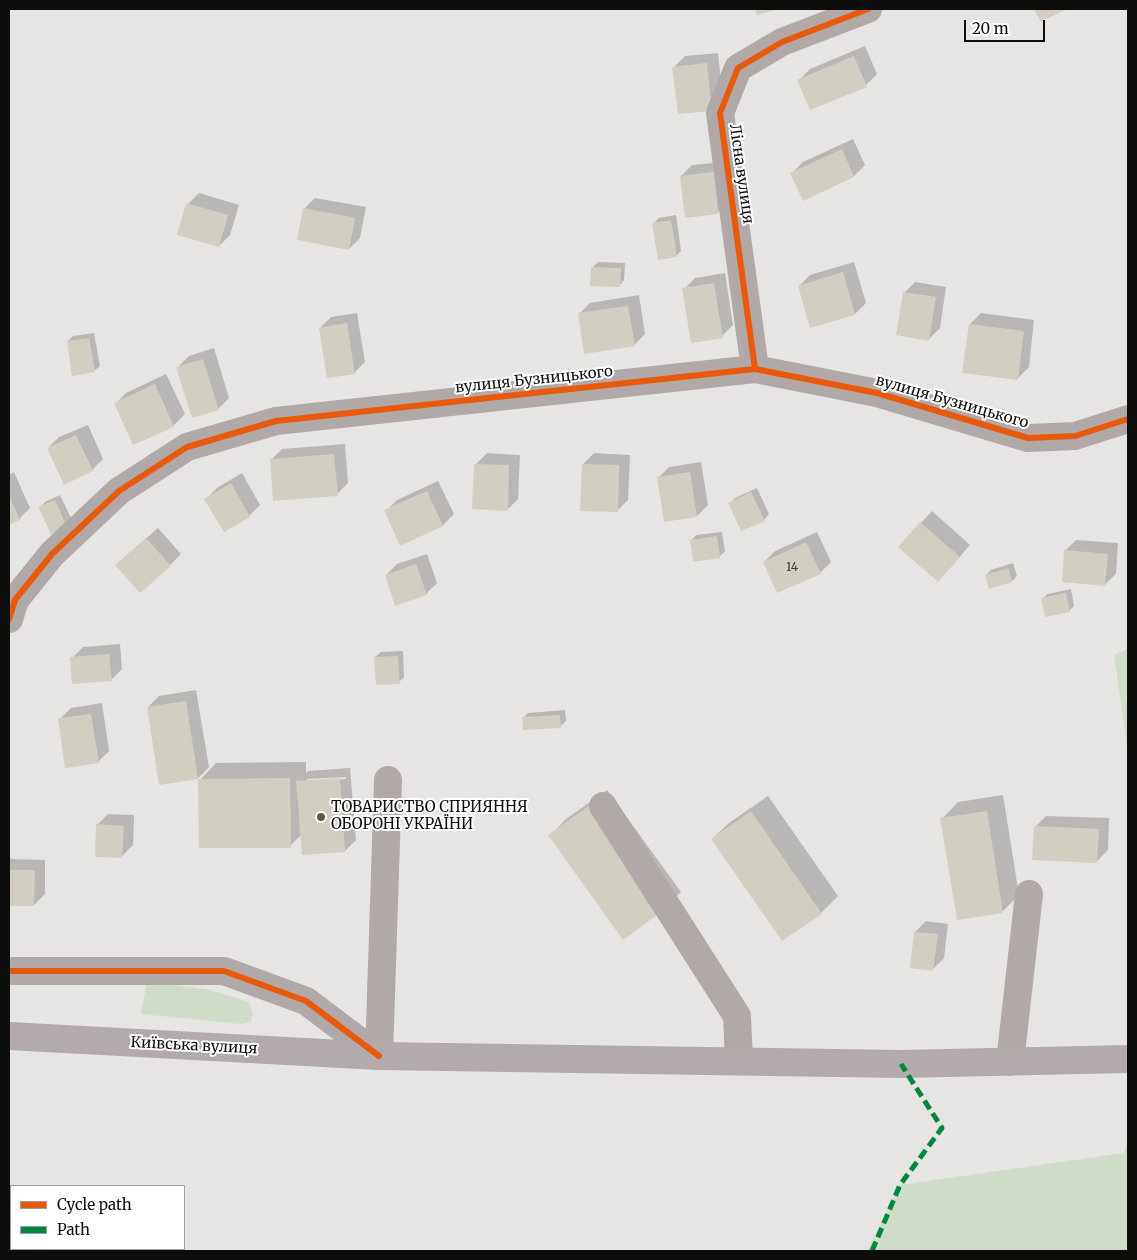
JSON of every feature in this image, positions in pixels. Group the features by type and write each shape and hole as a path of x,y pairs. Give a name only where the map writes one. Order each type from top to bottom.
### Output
{"main road":[{"name":"Київська вулиця","path":"9,1036 380,1056 901,1064 1128,1059"}],"street":[{"name":"Лісна вулиця","path":"755,370 720,113 738,68 782,42 868,9"},
{"name":"вулиця Бузницького","path":"9,620 15,600 52,554 119,491 187,446 276,420 755,370 877,393 1028,438 1075,436 1128,419"},
{"path":"380,1056 388,780"},
{"path":"603,806 737,1016 739,1061"},
{"path":"1010,1062 1029,894"},
{"path":"9,971 224,971 306,1001 380,1056"}],"green space":[{"path":"1128,649 1128,753 1114,655"},
{"path":"147,981 210,990 249,1002 253,1014 251,1022 241,1024 141,1014"},
{"path":"1128,1140 1128,1251 867,1251 900,1185 1124,1153"}],"building":[{"path":"755,9 779,9 757,15"},
{"path":"1034,9 1067,9 1041,22"},
{"path":"854,56 867,87 810,110 797,80"},
{"path":"707,63 712,111 678,114 672,67"},
{"path":"842,149 854,177 803,201 790,173"},
{"path":"714,172 718,214 685,218 680,176"},
{"path":"186,203 228,215 219,247 177,235"},
{"path":"303,208 355,218 349,250 297,240"},
{"path":"671,220 677,257 658,260 652,223"},
{"path":"591,267 621,268 620,287 590,286"},
{"path":"843,272 855,315 810,328 798,286"},
{"path":"714,283 723,338 691,343 682,288"},
{"path":"903,292 936,297 929,341 896,335"},
{"path":"628,306 635,346 584,354 578,313"},
{"path":"347,323 355,374 327,378 319,328"},
{"path":"969,324 1024,331 1018,380 962,373"},
{"path":"89,338 95,372 72,376 67,341"},
{"path":"203,359 219,410 192,418 176,367"},
{"path":"155,384 174,427 133,445 114,403"},
{"path":"76,435 93,471 64,485 47,448"},
{"path":"334,454 338,496 273,501 270,459"},
{"path":"474,464 509,465 508,511 472,509"},
{"path":"582,464 619,465 618,512 580,511"},
{"path":"690,472 697,517 664,522 657,477"},
{"path":"231,483 250,517 224,532 204,499"},
{"path":"427,491 443,526 400,546 384,510"},
{"path":"751,492 765,521 741,531 728,503"},
{"path":"9,495 20,520 9,525"},
{"path":"55,500 67,527 51,534 38,507"},
{"path":"920,522 960,557 938,582 898,547"},
{"path":"717,536 720,558 693,562 690,540"},
{"path":"146,538 171,566 140,593 115,565"},
{"path":"806,542 821,574 777,593 763,562"},
{"path":"1064,550 1108,554 1105,586 1062,582"},
{"path":"416,564 427,595 395,606 385,575"},
{"path":"1008,568 1012,582 989,589 985,575"},
{"path":"1066,593 1070,612 1045,617 1041,598"},
{"path":"109,654 112,681 72,684 70,657"},
{"path":"398,656 400,684 376,685 374,657"},
{"path":"186,701 198,779 159,785 147,707"},
{"path":"91,714 99,763 65,768 58,718"},
{"path":"560,715 561,728 523,730 522,717"},
{"path":"290,778 291,848 199,848 198,779"},
{"name":"ТОВАРИСТВО СПРИЯННЯ ОБОРОНІ УКРАЇНИ","path":"340,778 345,852 302,855 296,781"},
{"path":"590,805 665,909 623,940 548,835"},
{"path":"751,811 822,914 782,941 711,839"},
{"path":"987,811 1003,913 957,920 940,818"},
{"path":"96,824 124,826 122,858 95,857"},
{"path":"1034,826 1099,829 1097,863 1032,860"},
{"path":"9,870 35,870 34,906 9,906"},
{"path":"914,932 938,934 933,971 910,968"}],"marked path":[{"path":"872,1251 900,1185 942,1128 901,1064"}],"cycle path":[{"path":"755,369 720,113 738,68 782,42 868,9"},
{"path":"9,619 15,600 52,554 119,491 187,447 276,421 755,369 877,393 1028,438 1075,436 1128,419"},
{"path":"9,971 224,971 306,1001 379,1056"}],"place":[{"name":"ТОВАРИСТВО СПРИЯННЯ ОБОРОНІ УКРАЇНИ","path":"321,817"}]}
